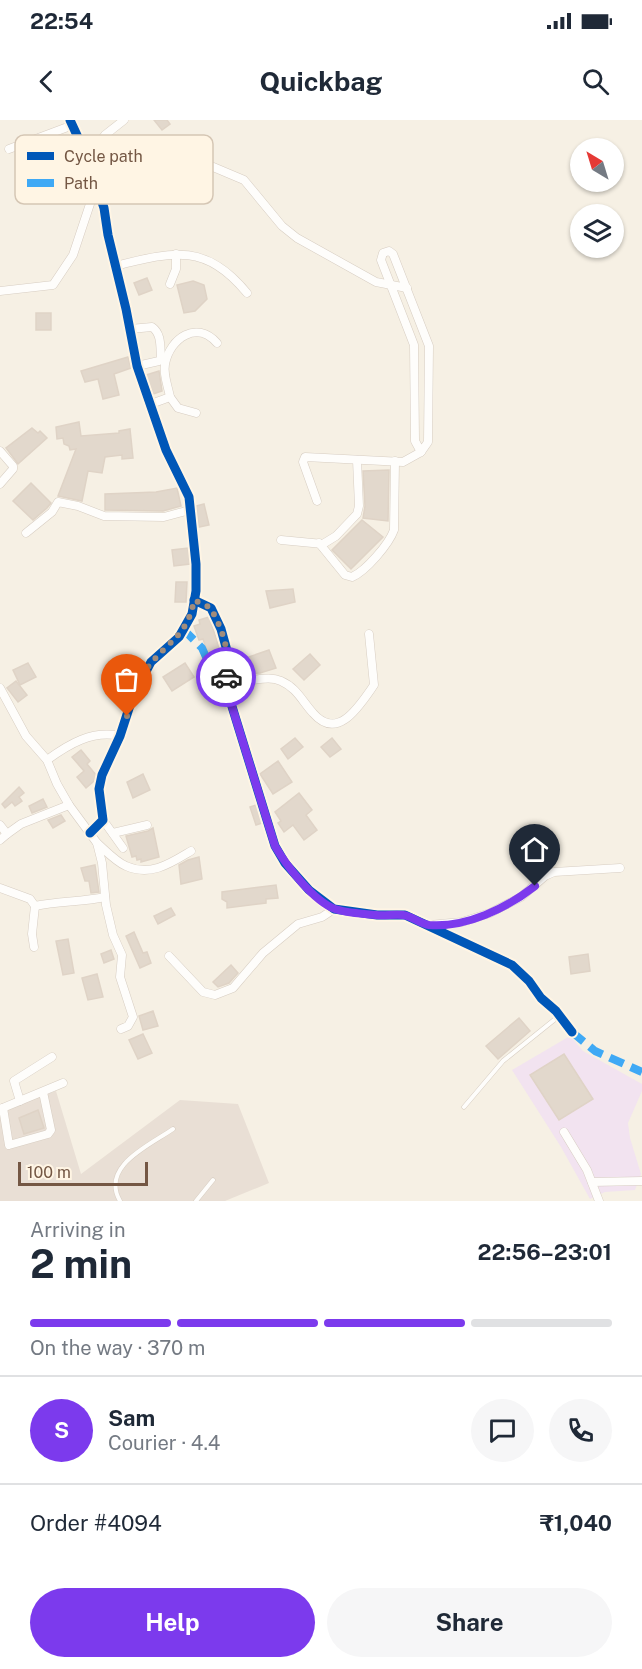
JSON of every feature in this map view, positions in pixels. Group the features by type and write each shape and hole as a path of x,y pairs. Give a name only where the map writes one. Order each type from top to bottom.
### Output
{"street":[{"path":"105,135 124,120"},
{"path":"43,135 72,123"},
{"path":"9,149 15,147"},
{"path":"213,168 244,180 282,226 297,238 376,282 407,288"},
{"path":"0,291 53,285 74,255 90,204"},
{"path":"103,204 137,366 166,450 189,497 196,564 192,614 179,637 151,662 133,696 120,736 102,776 99,789 103,820 123,848"},
{"path":"317,501 303,462 304,458 403,462 421,452 428,442 429,346 393,254 389,251 384,253 381,260 412,339 415,358 415,441 421,452"},
{"path":"170,284 176,269 176,254"},
{"path":"115,266 159,255 189,254 213,263 247,293"},
{"path":"130,329 152,327 159,336 161,358 159,361 137,366"},
{"path":"196,413 178,408 170,397 164,373 166,361 176,341 186,335 201,332 213,338 217,343"},
{"path":"412,339 425,335"},
{"path":"415,358 429,358"},
{"path":"151,404 170,397"},
{"path":"0,451 13,469 0,484"},
{"path":"281,540 319,543 329,541 336,536 359,510 357,460"},
{"path":"319,543 345,575 352,577 362,572 391,539 394,530 395,461"},
{"path":"26,533 52,512 58,502 78,506 104,516 164,517 190,510"},
{"path":"194,600 211,608 221,629 231,665 224,687 275,846 285,863 309,890 334,909 377,915 405,915 512,965 572,1032"},
{"path":"226,677 239,680 266,678 278,680 293,688 324,723 337,724 350,716 374,685 369,634"},
{"path":"0,688 26,736 47,760 69,805 97,843 126,866 152,871 166,866 191,851"},
{"path":"47,760 71,743 110,734 120,736"},
{"path":"0,840 21,824 69,805"},
{"path":"90,833 103,820"},
{"path":"0,825 7,834"},
{"path":"113,834 147,825"},
{"path":"97,843 113,935 122,955 120,977 133,1017 128,1026 121,1029"},
{"path":"428,925 462,922 490,913 521,897 545,876 554,872 620,868"},
{"path":"0,888 30,899 35,906 32,934 34,947"},
{"path":"35,906 105,897"},
{"path":"169,956 202,992 215,995 233,988 263,953 298,924 322,917 334,909"},
{"path":"20,1101 14,1081 52,1057"},
{"path":"42,1092 51,1130 48,1134 9,1145 1,1109 63,1083"},
{"path":"564,1132 579,1155 599,1201"},
{"path":"592,1182 642,1181"}],"lane":[{"path":"464,1107 503,1060 559,1016"},
{"path":"120,1201 114,1191 116,1176 126,1161 173,1129"},
{"path":"196,1201 213,1180"}],"shaded area":[{"path":"570,1036 583,1051 642,1084 642,1091 628,1123 641,1174 635,1190 605,1192 590,1199 561,1147 512,1070"},
{"path":"56,1091 81,1174 180,1100 238,1104 269,1183 225,1201 0,1201 0,1111"}],"building":[{"path":"154,120 167,120 170,124 162,130"},
{"path":"147,278 152,290 139,295 134,283"},
{"path":"193,281 204,285 207,299 195,311 184,313 177,285"},
{"path":"36,313 51,313 51,330 36,330"},
{"path":"128,357 131,368 114,374 119,395 103,399 98,379 85,382 81,371"},
{"path":"159,371 162,391 153,394 146,375"},
{"path":"79,422 81,436 119,433 119,431 130,429 133,458 122,459 122,455 105,457 102,473 88,471 82,501 58,496 76,449 70,450 69,446 64,444 63,438 57,439 56,427"},
{"path":"32,428 38,433 40,431 47,438 18,464 6,448"},
{"path":"389,470 388,521 363,518 365,506 363,471"},
{"path":"31,483 51,503 33,520 13,501"},
{"path":"177,488 181,506 163,511 105,510 105,494 156,492"},
{"path":"204,504 209,525 199,527 196,506"},
{"path":"362,520 383,537 351,569 332,550"},
{"path":"188,548 190,564 174,566 172,550"},
{"path":"176,582 187,582 186,602 175,602"},
{"path":"293,589 295,602 270,608 266,591"},
{"path":"209,617 225,665 214,670 203,639 199,640 194,626 200,624 199,620"},
{"path":"269,650 276,668 260,673 242,674 237,661"},
{"path":"310,654 320,665 304,680 293,669"},
{"path":"28,663 36,677 20,685 13,670"},
{"path":"185,663 194,677 172,691 163,677"},
{"path":"16,681 27,695 18,702 7,688"},
{"path":"295,738 303,747 288,759 281,749"},
{"path":"332,738 341,749 330,757 321,747"},
{"path":"81,750 90,761 87,764 96,775 94,781 86,788 77,777 84,771 72,757"},
{"path":"278,761 292,782 273,794 260,774"},
{"path":"143,774 150,790 133,798 127,782"},
{"path":"19,787 24,793 19,797 22,801 15,806 12,802 5,808 2,804"},
{"path":"299,793 312,810 306,815 317,830 304,840 293,825 284,832 275,812"},
{"path":"43,799 47,807 32,813 29,806"},
{"path":"256,805 262,823 256,825 250,807"},
{"path":"61,815 65,821 53,828 48,820"},
{"path":"153,828 159,857 141,862 141,859 137,860 136,856 132,857 126,836"},
{"path":"199,857 202,879 181,884 179,865"},
{"path":"95,865 99,892 91,893 89,881 85,881 81,868"},
{"path":"276,885 278,898 266,899 266,903 227,908 227,902 222,899 222,892"},
{"path":"171,908 175,915 158,924 154,916"},
{"path":"134,932 143,953 147,952 151,963 140,968 126,936"},
{"path":"68,939 74,973 63,975 56,941"},
{"path":"111,950 114,959 104,963 101,954"},
{"path":"588,954 590,971 571,974 569,957"},
{"path":"231,965 238,973 229,983 218,987 213,982"},
{"path":"97,974 103,997 88,1000 82,978"},
{"path":"153,1011 158,1026 143,1030 139,1016"},
{"path":"519,1018 530,1031 498,1059 486,1046"},
{"path":"143,1034 152,1053 138,1059 129,1040"},
{"path":"564,1054 593,1099 559,1120 530,1075"},
{"path":"38,1110 44,1128 24,1134 19,1118"}],"marked path":[{"path":"183,629 202,648 213,673 224,687"},
{"path":"572,1032 595,1051 642,1072"}],"cycle path":[{"path":"70,120 77,135"},
{"path":"90,833 103,820 99,789 102,775 120,736 133,696 151,662 179,637 192,614 196,591 196,564 189,497 166,450 137,366 103,204"},
{"path":"194,600 211,608 221,629 231,665 224,687 275,846 285,863 309,890 334,909 377,915 405,915 512,965 529,981 541,998 556,1011 572,1032"}],"way so far":[{"path":"127,716 133,696 151,662 179,637 192,614 194,600 211,608 221,629 231,665 226,677"}],"route":[{"path":"226,677 224,687 275,846 296,876 326,904 334,909 377,915 405,915 428,925 462,922 490,913 521,897 535,886"}]}
